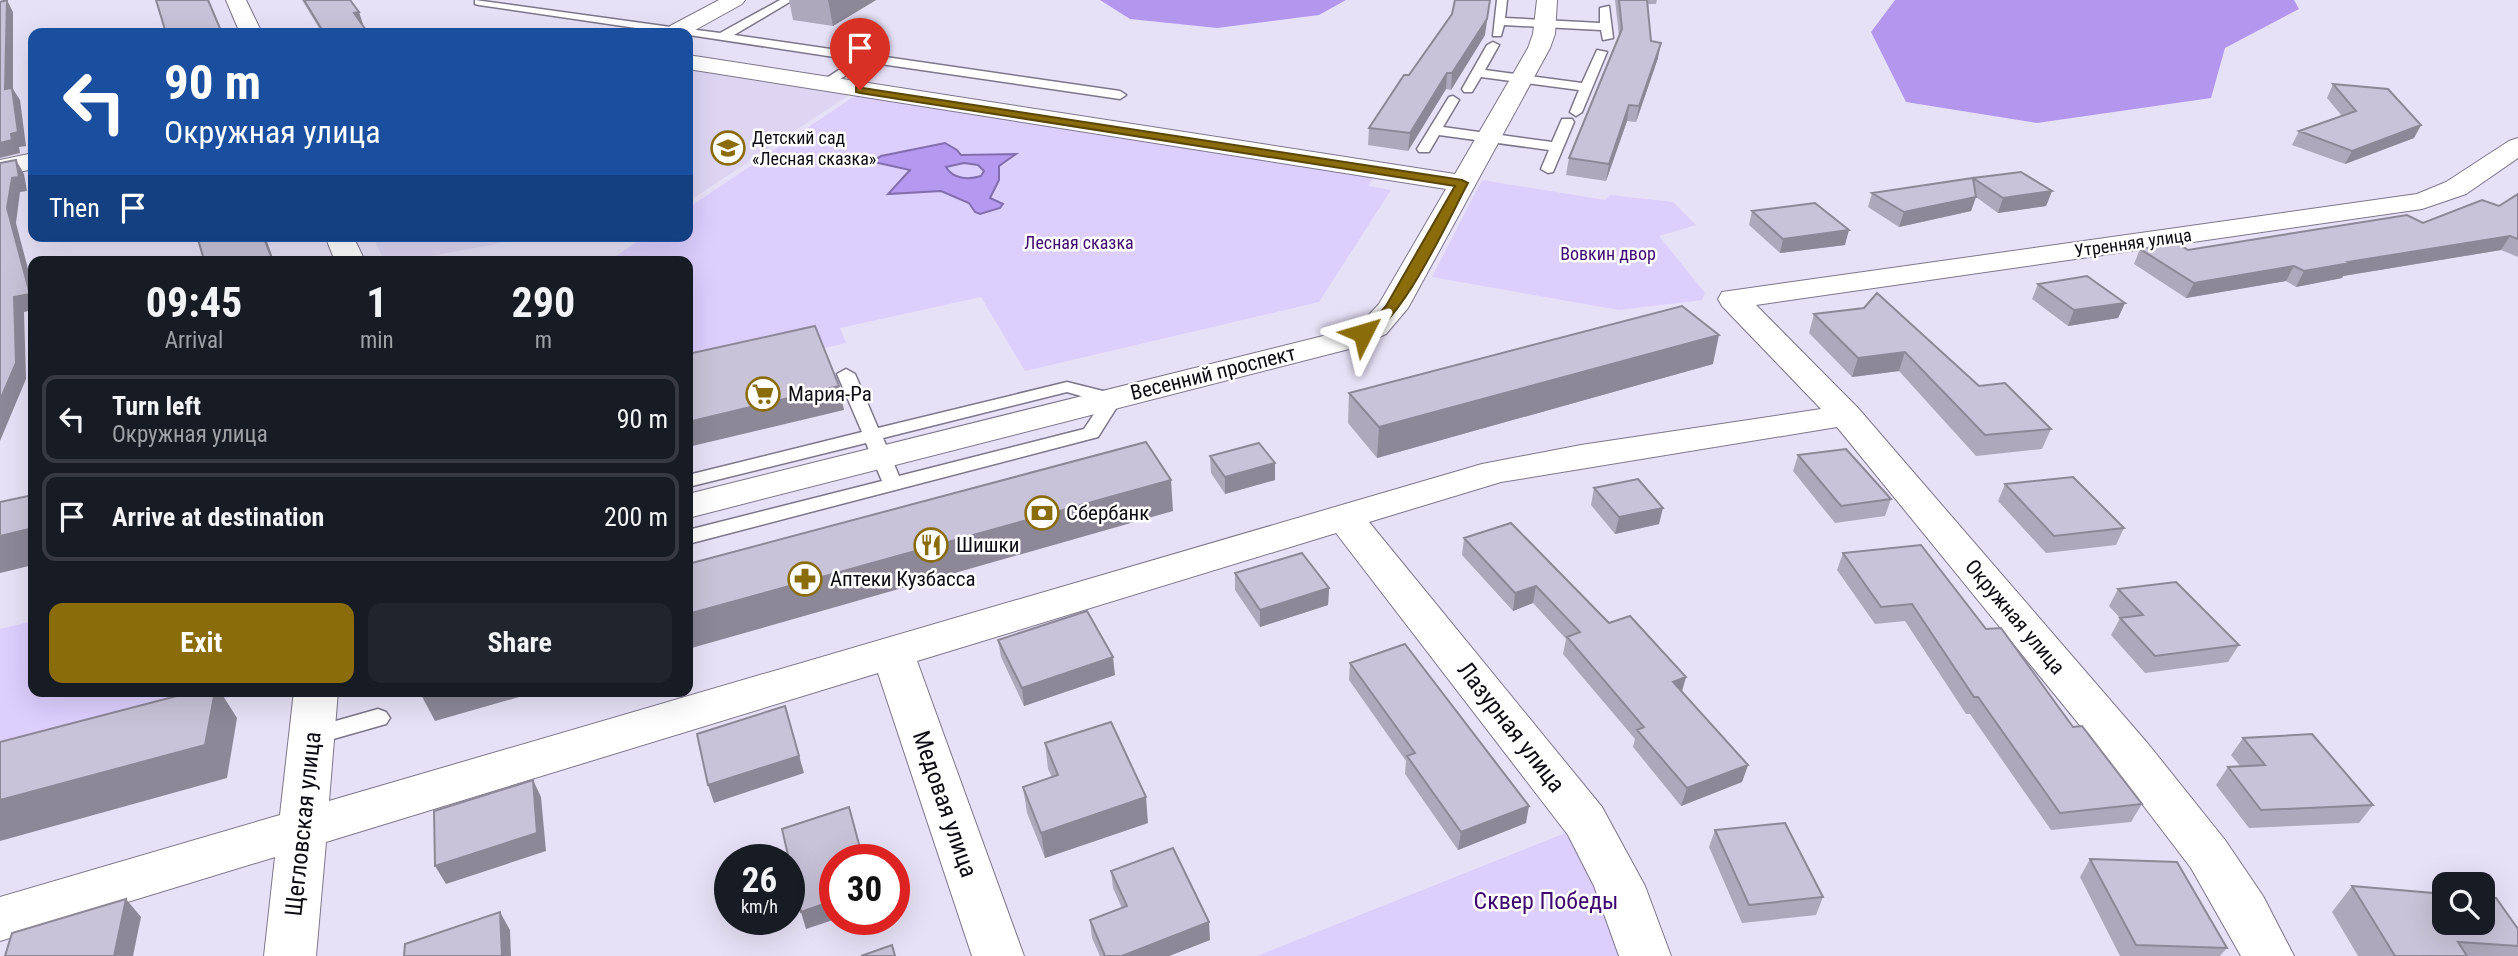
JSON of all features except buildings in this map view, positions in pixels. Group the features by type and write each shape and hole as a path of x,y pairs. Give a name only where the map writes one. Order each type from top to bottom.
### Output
{"street":[{"path":"236,0 249,28"},
{"path":"691,28 735,0"},
{"name":"Весенний проспект","path":"693,505 1346,340 1375,327 1392,308 1522,79 1542,41 1546,12"},
{"path":"693,63 1462,183"},
{"name":"Утренняя улица","path":"1733,299 2422,201 2456,188 2518,146"},
{"path":"0,168 28,162"},
{"name":"Окружная улица","path":"1733,299 1846,415 2150,779 2208,854 2245,912 2268,956"},
{"path":"0,919 1495,472 1846,415"},
{"name":"Лазурная улица","path":"1344,517 1585,821 1610,862 1631,907 1645,956"},
{"name":"Медовая улица","path":"891,652 998,956"},
{"name":"Щегловская улица","path":"290,956 313,714"}],"lane":[{"path":"483,0 479,2 658,28"},
{"path":"722,37 788,0"},
{"path":"1468,89 1495,39 1502,0"},
{"path":"1548,169 1605,47 1605,8"},
{"path":"1500,21 1546,12 1606,27"},
{"path":"693,33 1120,95"},
{"path":"826,84 865,58"},
{"path":"1477,73 1587,87"},
{"path":"1424,149 1453,100"},
{"path":"1435,131 1557,147"},
{"path":"846,373 883,459"},
{"path":"693,482 755,491"},
{"path":"693,534 755,491"},
{"path":"313,714 378,718"}],"shaded area":[{"path":"1100,0 1346,0 1319,15 1217,28 1130,19"},
{"path":"1895,0 2294,0 2299,9 2225,48 2211,98 2037,123 1906,102 1871,32"},
{"name":"Детский сад «Лесная сказка»","path":"693,70 849,95 693,199"},
{"path":"945,143 961,155 1016,154 999,166 999,180 990,198 1003,204 1000,208 980,214 975,212 969,203 941,191 888,194 910,170 874,162 881,156","holes":["964,163 978,165 984,171 981,176 971,178 961,178 946,167"]},
{"path":"376,242 506,242 432,256 382,256"}],"green space":[{"name":"Лесная сказка","path":"856,95 1374,177 1368,186 1391,190 1319,302 1025,371 981,297 840,328 846,343 693,378 693,256 616,256 636,242 693,242 693,205"},
{"name":"Вовкин двор","path":"1482,180 1605,200 1610,195 1673,202 1696,225 1659,236 1705,293 1702,300 1619,310 1432,277"},
{"path":"28,622 28,697 230,697 0,758 0,629"},
{"name":"Сквер Победы","path":"1573,830 1613,927 1618,956 1257,956"}],"place":[{"name":"Детский сад «Лесная сказка»","path":"728,148"},
{"name":"Мария-Ра","path":"763,394"},
{"name":"Сбербанк","path":"1042,513"},
{"name":"Шишки","path":"931,545"},
{"name":"Аптеки Кузбасса","path":"805,579"}],"route":[{"path":"860,90 1462,183 1392,308 1375,327 1363,333"}]}
